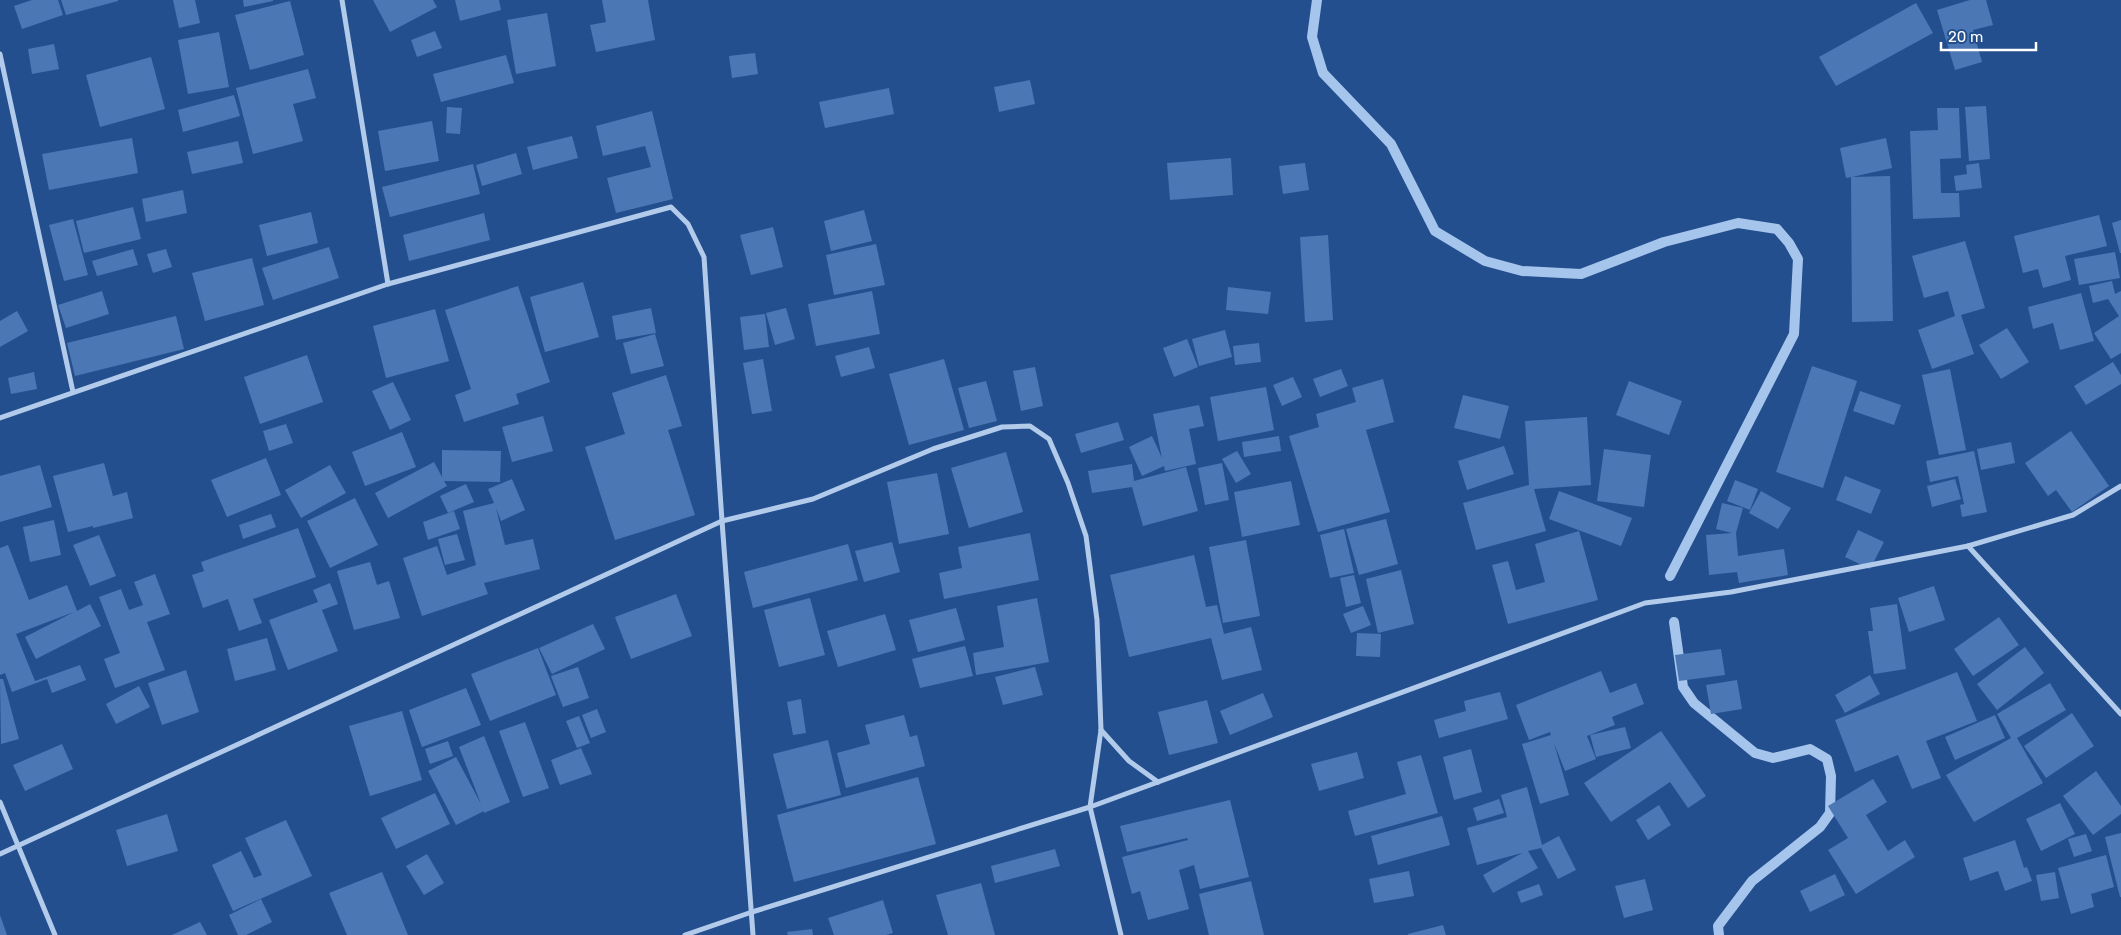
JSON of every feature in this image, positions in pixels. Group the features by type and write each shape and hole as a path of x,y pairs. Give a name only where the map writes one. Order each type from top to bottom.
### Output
{"street":[{"path":"342,0 388,284"},
{"path":"0,54 73,392"},
{"path":"0,418 388,284 671,207 688,224 704,257 753,935"},
{"path":"0,854 722,521 813,499 933,449 1002,427 1030,426 1049,439 1068,483 1086,536 1097,620 1101,730 1090,807 1121,935"},
{"path":"685,935 752,912 1090,807 1645,603 1731,592 1968,546 2073,515 2121,486"},
{"path":"1968,546 2121,714"},
{"path":"1101,730 1129,761 1158,782"},
{"path":"0,802 55,935"}],"building":[{"path":"32,0 58,0 63,15 22,29 14,6"},
{"path":"61,0 118,0 118,1 66,15"},
{"path":"173,0 195,0 200,23 179,28"},
{"path":"243,0 273,0 273,1 244,7"},
{"path":"373,0 433,0 437,7 390,32"},
{"path":"455,0 499,0 501,10 460,21"},
{"path":"602,0 648,0 655,40 596,52 590,25 606,22"},
{"path":"1970,0 1986,0 1993,25 1973,30 1982,62 1955,70 1937,10"},
{"path":"290,1 304,55 250,70 235,15"},
{"path":"1916,3 1933,33 1836,86 1819,57"},
{"path":"547,13 556,66 516,74 507,20"},
{"path":"435,31 442,48 417,57 411,40"},
{"path":"219,32 229,87 188,94 178,40"},
{"path":"54,44 59,69 32,74 28,49"},
{"path":"755,53 758,74 732,78 729,56"},
{"path":"506,55 514,83 441,102 433,74"},
{"path":"151,57 165,109 100,127 86,75"},
{"path":"308,69 316,98 293,104 303,141 253,154 236,88"},
{"path":"1030,80 1035,104 999,112 994,87"},
{"path":"889,88 894,114 825,128 819,102"},
{"path":"234,95 240,116 183,132 178,110"},
{"path":"1986,106 1990,159 1969,161 1965,107"},
{"path":"447,107 462,108 460,134 446,133"},
{"path":"1937,108 1959,108 1961,158 1940,159 1941,193 1959,193 1960,217 1913,219 1910,131 1938,130"},
{"path":"652,111 673,199 616,213 607,178 651,167 645,146 603,156 596,126"},
{"path":"432,121 439,161 385,171 378,131"},
{"path":"572,136 578,158 533,170 527,147"},
{"path":"132,138 138,173 49,190 42,154"},
{"path":"1886,138 1892,168 1852,177 1890,176 1893,321 1852,322 1851,177 1846,178 1840,148"},
{"path":"238,141 243,163 192,174 187,152"},
{"path":"516,153 522,174 482,186 476,165"},
{"path":"1231,158 1233,195 1170,200 1167,163"},
{"path":"1305,163 1309,190 1283,194 1279,166"},
{"path":"1979,163 1982,188 1956,191 1954,176 1967,174 1966,165"},
{"path":"473,164 480,194 390,217 382,187"},
{"path":"183,190 187,213 146,222 142,199"},
{"path":"133,207 141,239 84,253 76,221"},
{"path":"864,210 872,241 831,251 824,221"},
{"path":"311,212 318,243 267,256 259,225"},
{"path":"484,213 490,240 409,261 403,235"},
{"path":"2099,215 2107,246 2065,256 2071,280 2043,288 2038,269 2023,273 2014,236"},
{"path":"73,219 88,275 64,281 49,225"},
{"path":"2121,220 2121,253 2120,253 2112,223"},
{"path":"773,227 783,267 751,275 740,235"},
{"path":"1328,235 1333,320 1305,322 1300,237"},
{"path":"1965,241 1985,308 1961,315 1974,354 1932,369 1918,330 1955,316 1948,291 1924,298 1912,256"},
{"path":"876,244 885,285 834,295 826,255"},
{"path":"329,247 339,278 273,300 262,268"},
{"path":"133,249 138,265 97,276 92,261"},
{"path":"166,249 172,267 153,273 147,254"},
{"path":"2115,252 2120,278 2079,285 2074,259"},
{"path":"252,258 264,305 205,321 192,273"},
{"path":"2112,281 2115,294 2121,291 2121,353 2111,359 2094,333 2119,316 2108,299 2093,303 2089,286"},
{"path":"583,282 599,337 545,352 530,297"},
{"path":"518,286 550,382 516,394 519,404 464,422 455,395 471,389 445,310"},
{"path":"1228,287 1271,292 1268,314 1226,310"},
{"path":"102,291 109,314 66,328 58,305"},
{"path":"872,291 880,334 816,346 808,304"},
{"path":"2081,293 2094,341 2060,350 2053,323 2033,329 2028,307"},
{"path":"651,308 656,333 616,340 612,316"},
{"path":"786,308 795,339 775,345 766,313"},
{"path":"435,309 449,361 386,378 373,326"},
{"path":"17,311 28,331 0,347 0,321"},
{"path":"765,314 769,347 744,350 740,317"},
{"path":"176,316 184,349 75,376 67,343"},
{"path":"2007,328 2029,362 2001,379 1979,345"},
{"path":"1225,330 1232,357 1199,366 1192,339"},
{"path":"655,334 664,366 631,374 623,343"},
{"path":"1187,339 1198,367 1174,377 1163,348"},
{"path":"1259,343 1261,362 1235,365 1233,346"},
{"path":"869,347 875,368 841,377 835,356"},
{"path":"307,355 323,402 260,424 244,377"},
{"path":"763,359 772,411 752,414 743,363"},
{"path":"944,359 964,430 909,445 889,374"},
{"path":"2113,362 2121,375 2121,384 2086,405 2074,386"},
{"path":"1812,366 1857,381 1823,488 1776,472"},
{"path":"1035,367 1043,406 1021,411 1013,371"},
{"path":"1341,369 1348,386 1320,397 1313,379"},
{"path":"1950,369 1966,450 1939,455 1922,375"},
{"path":"34,372 37,389 11,394 8,378"},
{"path":"666,375 682,426 668,430 695,515 615,540 585,447 625,434 612,393"},
{"path":"1293,377 1302,397 1282,406 1273,385"},
{"path":"1383,379 1394,422 1366,430 1390,512 1318,532 1289,436 1319,427 1316,414 1356,402 1352,388"},
{"path":"986,381 997,421 969,428 958,388"},
{"path":"1629,381 1682,401 1669,435 1616,415"},
{"path":"393,382 411,420 390,430 372,391"},
{"path":"1266,387 1274,430 1218,441 1210,397"},
{"path":"1860,391 1901,405 1894,425 1853,411"},
{"path":"1463,395 1509,406 1500,439 1454,428"},
{"path":"1199,405 1204,426 1189,429 1196,464 1165,471 1164,466 1142,476 1129,447 1152,436 1162,458 1153,414"},
{"path":"543,416 553,451 512,462 502,427"},
{"path":"1587,417 1591,485 1534,489 1546,531 1476,550 1463,503 1529,485 1525,421"},
{"path":"1118,422 1124,440 1081,453 1075,434"},
{"path":"286,424 293,443 269,451 263,431"},
{"path":"2071,431 2109,486 2072,512 2056,490 2048,496 2025,463"},
{"path":"402,432 416,467 365,486 352,452"},
{"path":"1279,436 1281,451 1244,457 1242,442"},
{"path":"2011,442 2015,463 1981,470 1977,449"},
{"path":"1504,446 1514,474 1467,490 1458,461"},
{"path":"1604,449 1651,455 1644,507 1597,501"},
{"path":"442,450 501,451 500,482 444,481 447,486 388,518 375,493 434,462 442,477"},
{"path":"1237,451 1251,474 1236,483 1222,459"},
{"path":"1974,451 1987,512 1962,517 1960,505 1964,504 1958,476 1930,482 1926,461"},
{"path":"1006,452 1023,512 969,528 951,468"},
{"path":"266,458 281,495 227,517 211,480"},
{"path":"104,463 113,496 127,492 133,518 68,532 53,476"},
{"path":"1222,463 1229,500 1205,505 1198,468"},
{"path":"1132,464 1134,481 1186,467 1198,511 1143,526 1132,487 1092,493 1088,471"},
{"path":"40,465 52,507 0,522 0,476"},
{"path":"330,465 346,493 301,518 285,490"},
{"path":"937,473 949,534 899,544 887,482"},
{"path":"1845,476 1881,490 1871,514 1836,500"},
{"path":"512,479 525,510 501,521 496,508 505,545 533,539 540,569 484,583 488,594 422,616 403,558 437,546 447,575 476,565 463,511 494,503 488,489"},
{"path":"1955,479 1961,499 1932,507 1927,486"},
{"path":"1735,480 1758,489 1750,510 1727,501"},
{"path":"1291,481 1300,525 1242,537 1234,492"},
{"path":"466,484 474,502 448,513 440,496"},
{"path":"1559,491 1632,518 1621,546 1549,519"},
{"path":"1761,491 1791,508 1778,529 1749,513"},
{"path":"355,498 378,545 330,568 307,521"},
{"path":"1722,503 1743,508 1736,533 1738,556 1784,549 1788,575 1739,583 1737,572 1709,575 1706,535 1732,533 1716,529"},
{"path":"454,511 460,529 428,540 423,522"},
{"path":"271,514 276,527 243,539 239,525"},
{"path":"1386,519 1398,564 1359,575 1346,529"},
{"path":"54,520 61,555 30,562 23,527"},
{"path":"298,528 316,577 253,599 262,623 239,631 228,599 203,608 192,575 204,571 201,562"},
{"path":"1344,529 1354,573 1330,578 1320,535"},
{"path":"1858,530 1884,542 1870,569 1845,557"},
{"path":"1579,531 1598,600 1508,624 1492,565 1508,561 1516,590 1545,582 1535,544"},
{"path":"1030,533 1039,580 944,599 939,573 962,568 958,547"},
{"path":"457,534 465,560 445,565 438,539"},
{"path":"99,535 116,576 90,586 73,545"},
{"path":"1246,540 1260,616 1223,623 1209,547"},
{"path":"892,542 900,572 864,582 855,551"},
{"path":"848,544 858,580 753,608 744,572"},
{"path":"8,545 29,600 67,585 77,611 90,604 101,626 36,659 25,637 74,612 16,634 35,681 80,665 86,680 52,693 47,679 12,692 5,673 0,675 0,548"},
{"path":"1194,555 1206,607 1217,605 1224,634 1251,627 1262,670 1222,680 1211,638 1129,657 1110,575"},
{"path":"370,562 377,585 389,581 400,618 354,630 337,571"},
{"path":"1401,570 1414,624 1378,633 1366,579"},
{"path":"155,574 170,614 147,622 165,670 115,688 104,659 120,653 99,597 121,589 129,610 143,605 134,582"},
{"path":"1354,575 1361,603 1346,607 1340,578"},
{"path":"330,583 338,604 322,610 338,651 288,670 269,620 318,602 313,590"},
{"path":"1934,586 1945,620 1909,632 1898,598"},
{"path":"676,594 692,636 631,659 615,617"},
{"path":"810,598 825,655 779,667 764,610"},
{"path":"1037,598 1049,662 976,675 973,653 1004,647 997,606"},
{"path":"1897,604 1906,669 1874,674 1868,631 1873,631 1870,608"},
{"path":"1363,606 1371,625 1351,633 1343,614"},
{"path":"956,608 965,640 918,652 909,620"},
{"path":"885,614 896,650 838,667 827,631"},
{"path":"1999,617 2019,645 1973,676 1954,649"},
{"path":"593,624 605,649 552,674 539,648"},
{"path":"1357,633 1381,634 1380,657 1356,656"},
{"path":"267,638 276,670 235,681 227,649"},
{"path":"965,646 973,676 920,688 912,659"},
{"path":"2025,647 2044,673 1997,710 1977,684"},
{"path":"538,648 556,695 490,721 471,674"},
{"path":"1721,649 1725,675 1679,681 1675,655"},
{"path":"578,667 589,698 563,707 551,676"},
{"path":"1035,667 1043,695 1003,705 995,677"},
{"path":"186,670 199,712 162,725 148,683"},
{"path":"1601,671 1610,693 1636,683 1644,704 1612,717 1615,725 1587,736 1596,759 1565,771 1554,743 1569,795 1540,804 1522,744 1551,735 1550,732 1529,740 1516,705"},
{"path":"1957,672 1977,721 1926,741 1941,778 1912,789 1898,755 1855,772 1835,720"},
{"path":"1870,675 1880,694 1845,713 1835,695"},
{"path":"0,679 3,679 19,739 1,744"},
{"path":"1737,680 1742,709 1711,714 1706,685"},
{"path":"2050,683 2066,710 2017,738 2043,783 1974,822 1946,775 2011,738 1997,714"},
{"path":"139,686 150,707 116,724 106,704"},
{"path":"466,688 481,725 422,747 409,710"},
{"path":"1500,692 1508,719 1439,738 1434,720 1466,711 1464,701"},
{"path":"1263,693 1273,717 1230,735 1220,711"},
{"path":"801,699 806,733 793,735 787,702"},
{"path":"1207,700 1218,743 1169,755 1158,712"},
{"path":"597,709 606,732 591,738 582,715"},
{"path":"402,711 422,780 370,796 349,726"},
{"path":"2072,713 2094,746 2046,778 2024,746"},
{"path":"904,715 910,737 917,735 925,766 846,788 837,753 870,744 865,725"},
{"path":"1995,715 2005,738 1955,760 1945,737"},
{"path":"579,716 590,743 577,748 566,721"},
{"path":"525,722 549,788 523,797 499,731"},
{"path":"1625,727 1631,748 1596,757 1590,735"},
{"path":"1661,731 1706,796 1688,808 1670,782 1611,822 1584,783"},
{"path":"484,736 510,802 484,813 484,811 456,825 428,771 456,757 481,804 459,747"},
{"path":"828,740 841,795 787,809 773,754"},
{"path":"448,741 453,756 430,764 425,749"},
{"path":"62,744 73,769 25,791 13,765"},
{"path":"581,748 592,774 560,785 551,760"},
{"path":"1471,749 1482,792 1454,800 1443,757"},
{"path":"1357,752 1364,778 1319,791 1311,764"},
{"path":"1421,755 1438,813 1355,836 1348,811 1406,794 1397,762"},
{"path":"2096,771 2121,806 2121,814 2093,835 2063,796"},
{"path":"918,777 936,844 794,882 777,815"},
{"path":"1873,779 1887,802 1866,815 1888,851 1905,840 1915,857 1856,894 1828,850 1848,838 1828,806"},
{"path":"1527,787 1542,845 1559,836 1576,870 1558,879 1541,848 1528,851 1538,868 1493,893 1483,875 1522,853 1477,865 1467,828 1507,817 1501,795"},
{"path":"435,793 450,824 396,849 381,818"},
{"path":"1499,799 1504,813 1477,821 1473,808"},
{"path":"1230,800 1249,877 1200,889 1194,865 1179,870 1189,909 1148,920 1140,891 1132,894 1122,857 1188,840 1187,838 1127,852 1120,826"},
{"path":"2060,803 2075,834 2041,851 2026,819"},
{"path":"1659,805 1671,825 1648,840 1636,820"},
{"path":"167,814 178,851 127,866 116,830"},
{"path":"1442,816 1450,845 1378,865 1371,836"},
{"path":"286,820 312,876 233,911 212,865 241,851 254,878 262,875 245,838"},
{"path":"2121,833 2121,897 2120,897 2105,837"},
{"path":"2086,834 2092,851 2074,857 2068,839"},
{"path":"2015,840 2024,868 2027,867 2032,881 2005,891 1998,871 1970,881 1963,858"},
{"path":"1055,849 1060,866 995,883 991,866"},
{"path":"427,854 444,883 424,895 406,866"},
{"path":"2106,855 2114,887 2091,894 2094,907 2071,914 2058,868"},
{"path":"1409,871 1414,896 1374,903 1369,879"},
{"path":"382,872 408,935 347,935 329,893"},
{"path":"2055,872 2059,898 2041,901 2036,875"},
{"path":"1835,874 1845,895 1810,912 1800,891"},
{"path":"1645,879 1653,910 1624,918 1615,886"},
{"path":"1251,881 1264,935 1209,935 1199,894"},
{"path":"981,883 995,935 948,935 936,895"},
{"path":"1539,884 1543,895 1521,903 1517,892"},
{"path":"261,899 272,922 246,935 238,935 229,915"},
{"path":"883,900 893,933 886,935 834,935 828,918"},
{"path":"0,915 7,935 0,935"},
{"path":"200,922 207,935 172,935"},
{"path":"1443,925 1446,935 1408,935 1408,934"},
{"path":"812,929 813,935 788,935 787,932"}],"waterway":[{"path":"1317,0 1312,37 1323,73 1391,144 1435,231 1485,261 1522,271 1581,274 1664,242 1738,223 1777,229 1789,243 1798,259 1794,334 1670,576"},
{"path":"1674,622 1683,687 1694,703 1755,753 1773,758 1810,749 1827,759 1831,776 1830,813 1820,827 1752,881 1718,926 1719,935"}]}
